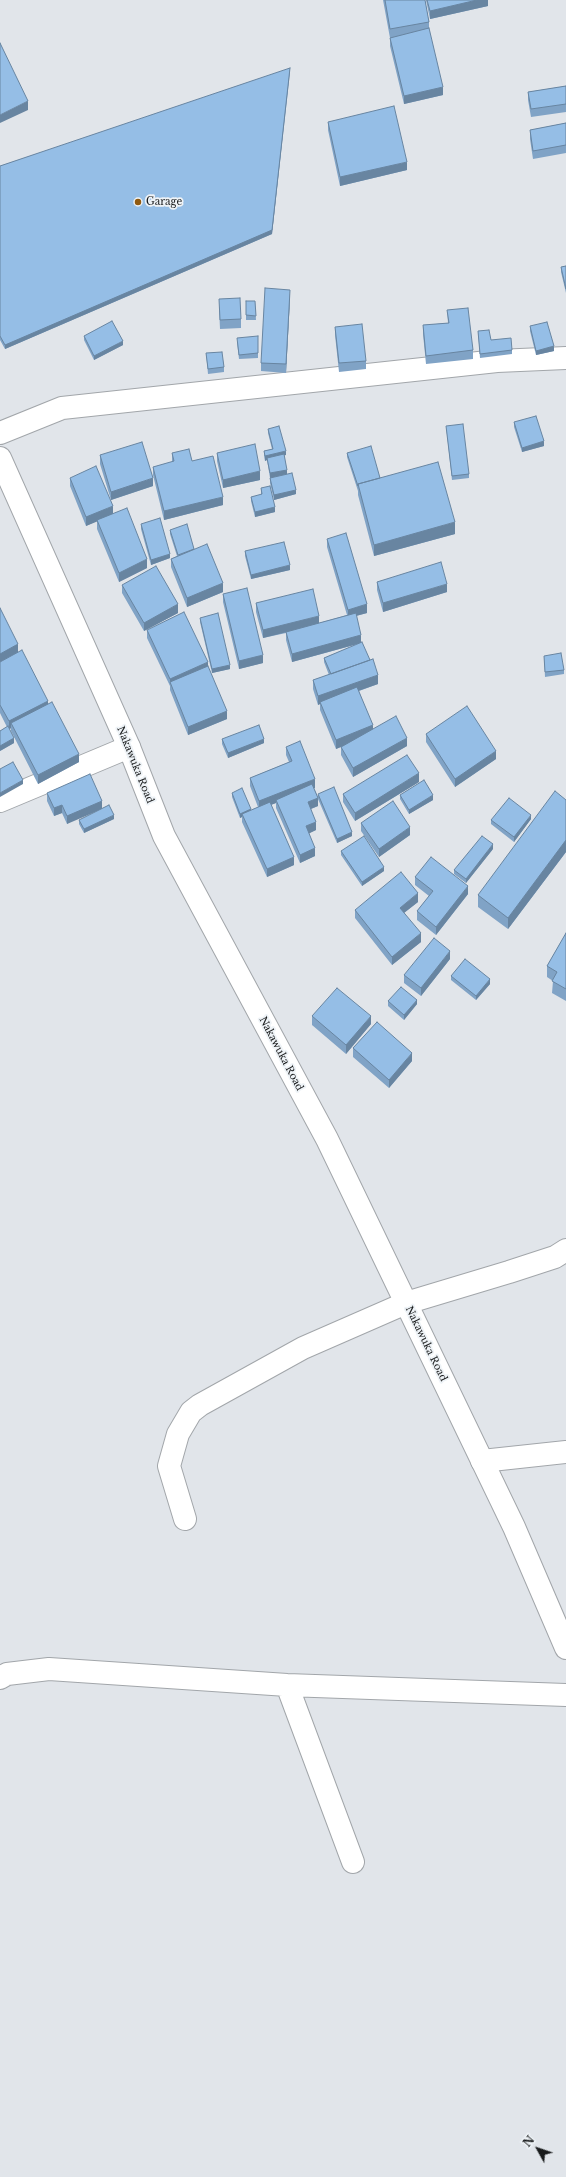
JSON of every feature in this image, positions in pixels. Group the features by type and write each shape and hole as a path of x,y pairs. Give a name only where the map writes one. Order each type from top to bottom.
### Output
{"street":[{"path":"0,433 62,408 497,361 566,358"},
{"name":"Nakawuka Road","path":"0,458 129,747 164,836 327,1139 514,1527 566,1648"},
{"path":"0,801 129,747"},
{"path":"184,1519 169,1466 178,1434 191,1412 200,1405 303,1348 406,1303 555,1257 566,1250"},
{"path":"482,1461 566,1452"},
{"path":"0,1678 7,1674 49,1669 287,1685 566,1695"},
{"path":"287,1685 353,1862"}],"building":[{"path":"385,0 425,0 429,22 390,29"},
{"path":"427,0 477,0 430,11"},
{"path":"429,28 443,87 404,96 390,38"},
{"path":"0,43 28,101 0,115"},
{"name":"Garage","path":"290,68 272,230 5,345 0,336 0,166"},
{"path":"566,86 566,104 531,109 528,92"},
{"path":"394,106 407,162 340,177 328,122"},
{"path":"566,123 566,145 533,151 530,130"},
{"path":"566,266 566,289 561,267"},
{"path":"265,288 290,290 286,364 261,363"},
{"path":"240,298 241,319 220,320 219,299"},
{"path":"246,301 255,301 256,316 246,315"},
{"path":"468,308 473,350 426,356 423,325 449,323 447,310"},
{"path":"112,321 123,341 94,356 84,336"},
{"path":"547,322 554,346 536,351 530,326"},
{"path":"362,324 366,361 339,363 335,327"},
{"path":"489,330 491,340 511,338 512,350 480,354 478,331"},
{"path":"258,336 258,353 239,355 237,338"},
{"path":"222,352 224,367 208,369 206,353"},
{"path":"536,416 544,441 522,448 514,422"},
{"path":"463,424 469,474 452,476 446,426"},
{"path":"279,426 286,451 265,456 264,451 273,449 268,429"},
{"path":"142,442 153,478 111,492 100,455"},
{"path":"255,444 260,471 223,480 217,453"},
{"path":"371,446 380,478 358,484 358,486 347,453"},
{"path":"189,449 192,461 213,456 223,497 164,511 153,467 174,461 172,453"},
{"path":"284,454 287,470 270,473 267,458"},
{"path":"438,462 455,522 374,545 358,484"},
{"path":"96,466 113,506 86,517 70,478"},
{"path":"292,473 296,490 274,495 270,478"},
{"path":"270,486 275,507 255,512 251,497 262,494 261,488"},
{"path":"127,508 147,559 119,573 97,520"},
{"path":"160,518 170,554 151,560 141,524"},
{"path":"187,524 194,549 178,555 170,530"},
{"path":"346,533 367,604 348,610 327,539"},
{"path":"284,542 290,565 251,575 245,551"},
{"path":"207,544 223,583 187,598 171,559"},
{"path":"441,562 447,584 383,603 377,582"},
{"path":"156,566 178,604 144,623 122,585"},
{"path":"247,588 263,655 239,661 223,594"},
{"path":"313,589 319,616 263,630 256,603"},
{"path":"0,608 18,644 0,654"},
{"path":"184,612 208,662 170,679 147,630"},
{"path":"218,613 230,665 212,669 200,618"},
{"path":"356,613 361,635 292,654 286,632"},
{"path":"362,642 370,660 331,674 324,658"},
{"path":"22,650 48,701 9,721 0,705 0,662"},
{"path":"561,653 564,670 545,672 544,656"},
{"path":"373,659 378,675 318,696 313,680"},
{"path":"208,666 227,711 188,727 170,682"},
{"path":"357,687 373,725 336,740 320,702"},
{"path":"52,702 79,754 38,775 11,723"},
{"path":"467,706 496,751 455,779 426,734"},
{"path":"396,716 407,738 353,768 341,747"},
{"path":"259,725 264,739 228,753 222,739"},
{"path":"8,726 14,738 0,746 0,731"},
{"path":"300,741 315,779 259,801 250,778 292,761 286,747"},
{"path":"407,755 419,773 355,813 343,794"},
{"path":"13,762 23,780 0,793 0,769"},
{"path":"90,774 102,801 67,816 62,805 54,808 47,793"},
{"path":"424,780 433,795 409,810 400,795"},
{"path":"312,784 318,798 308,802 316,822 306,826 315,848 300,855 276,800"},
{"path":"334,787 352,832 337,839 318,794"},
{"path":"242,788 251,809 240,814 232,793"},
{"path":"555,791 566,800 566,840 508,918 478,895"},
{"path":"509,798 531,815 514,837 491,820"},
{"path":"393,801 410,827 379,849 361,823"},
{"path":"270,802 294,857 267,869 242,814"},
{"path":"109,805 114,815 84,829 79,820"},
{"path":"364,836 384,867 362,882 341,851"},
{"path":"482,836 493,844 466,879 454,870"},
{"path":"431,857 468,886 436,927 417,911 433,891 415,877"},
{"path":"401,872 418,893 400,908 421,933 392,957 355,910"},
{"path":"566,933 566,989 552,981 557,972 547,966"},
{"path":"434,938 450,951 421,988 404,975"},
{"path":"465,959 490,979 476,996 451,976"},
{"path":"401,987 417,1000 404,1015 388,1001"},
{"path":"337,988 371,1016 346,1045 312,1016"},
{"path":"377,1022 412,1053 389,1080 353,1048"}],"place":[{"name":"Garage","path":"138,202"}]}
